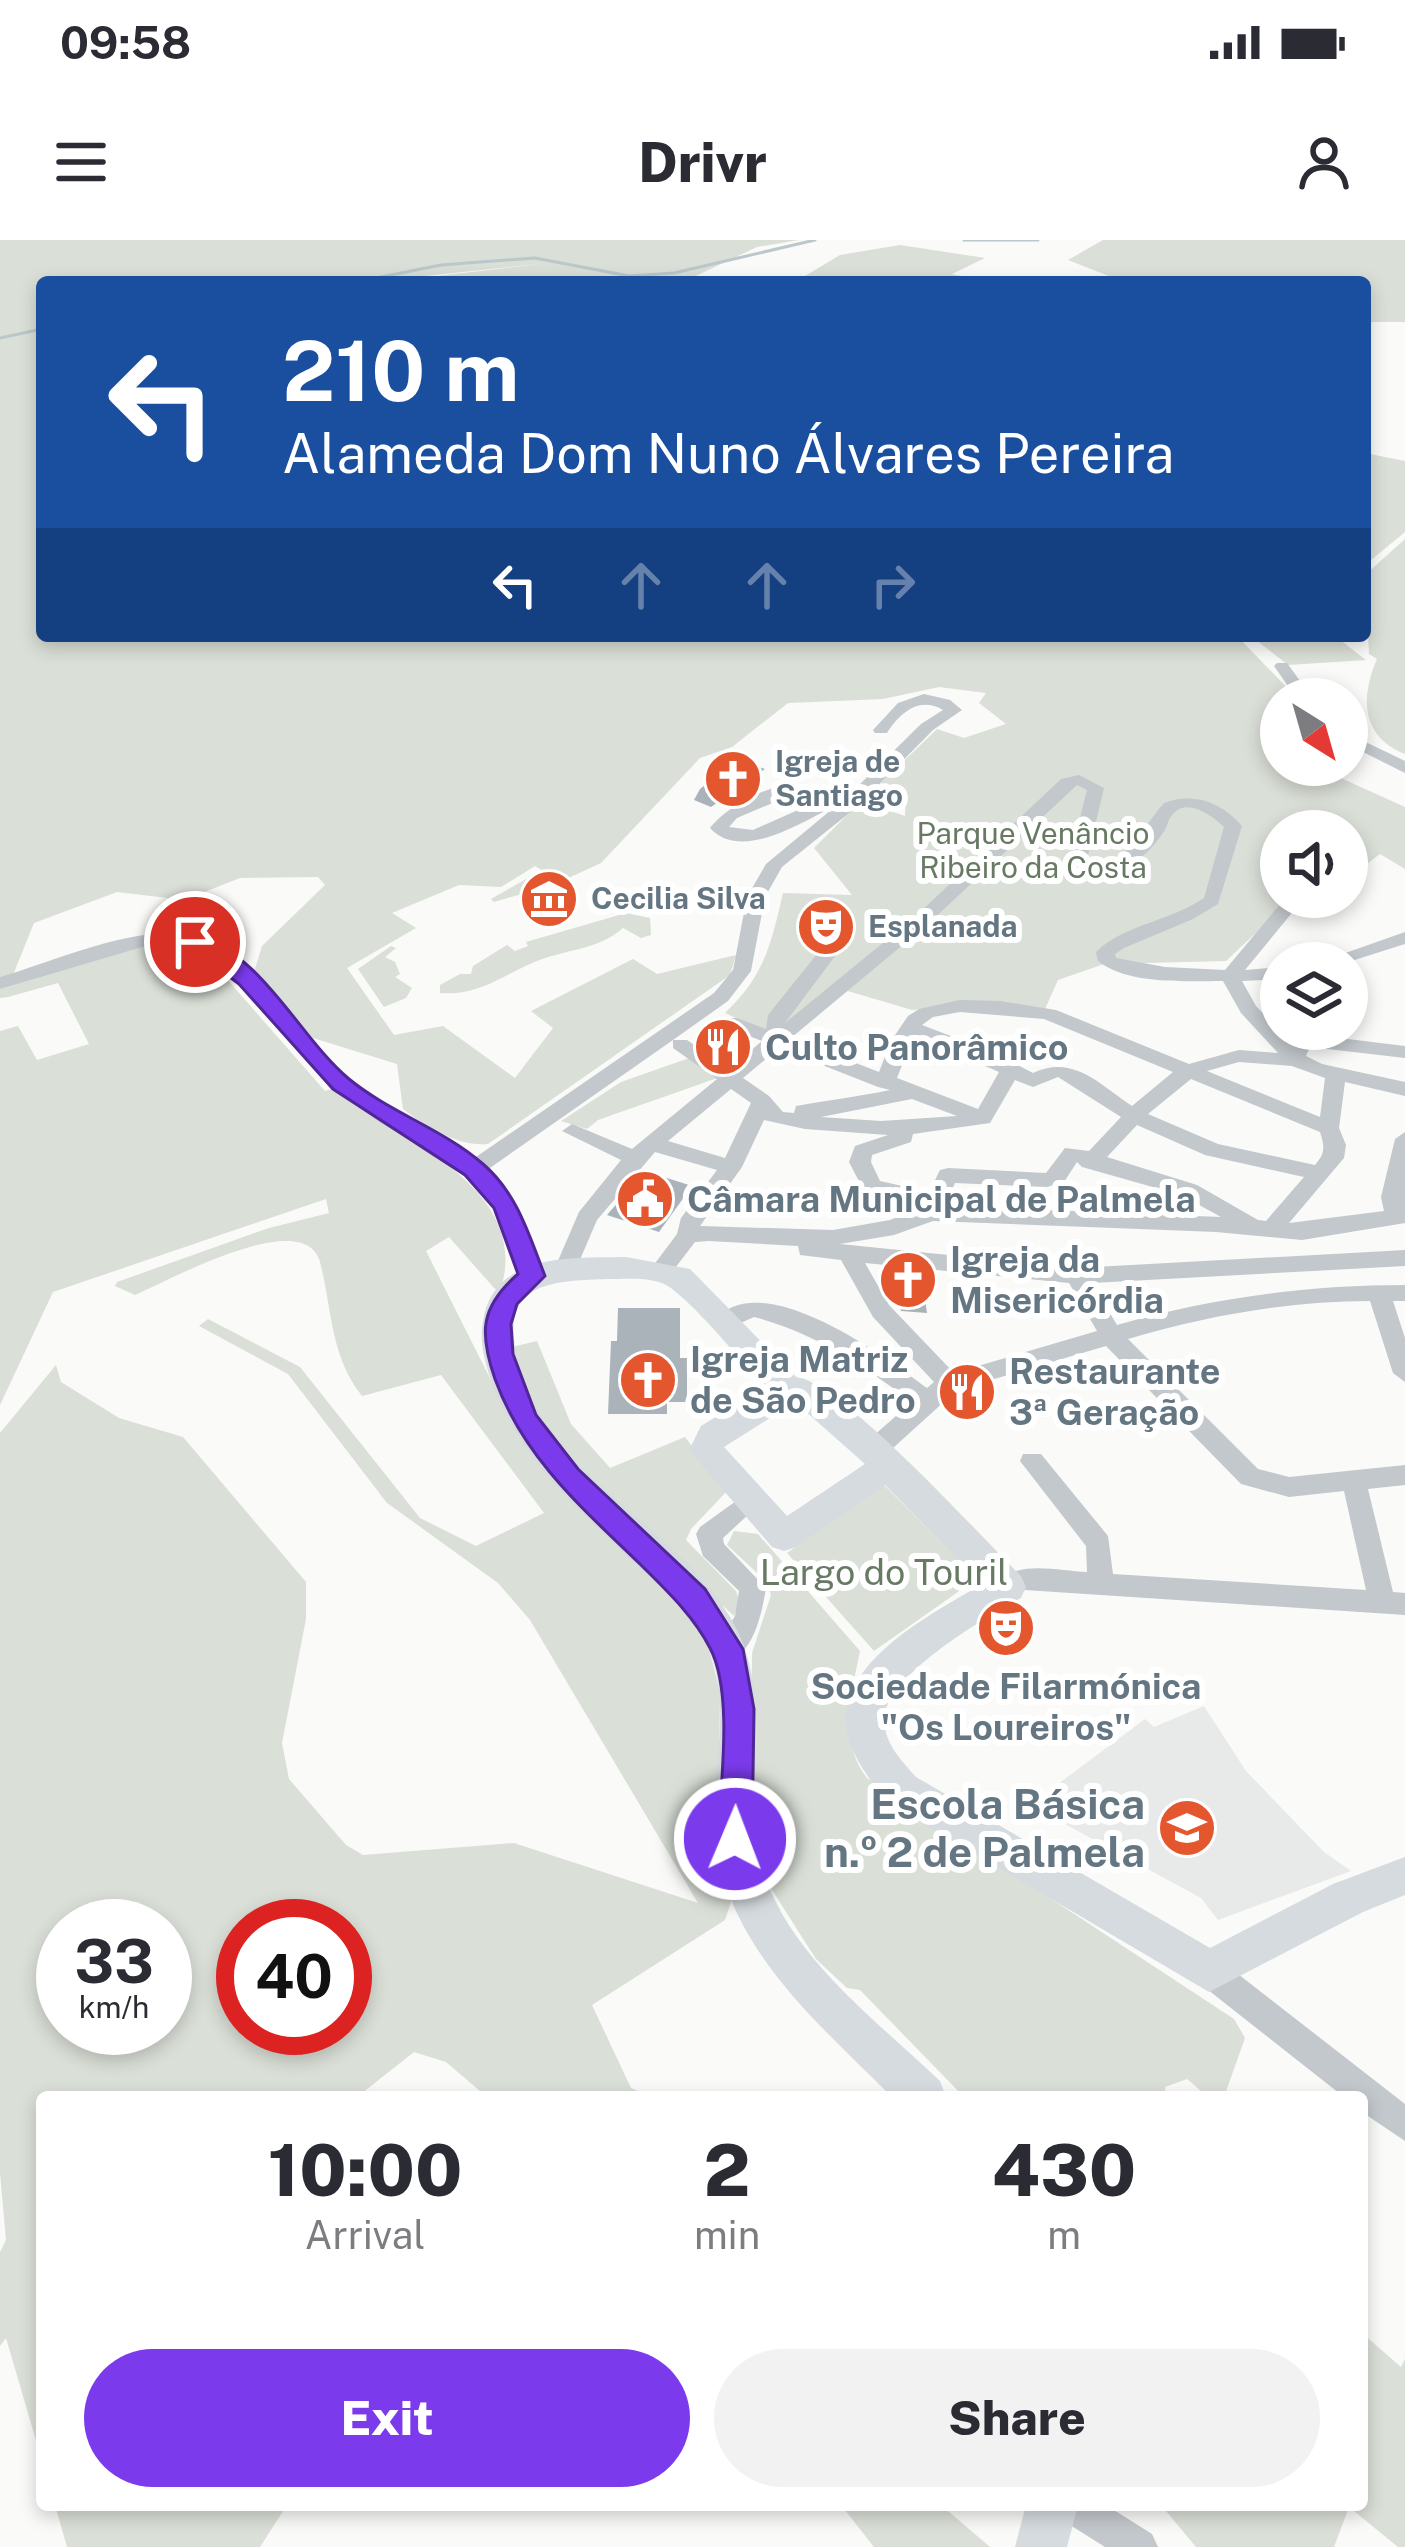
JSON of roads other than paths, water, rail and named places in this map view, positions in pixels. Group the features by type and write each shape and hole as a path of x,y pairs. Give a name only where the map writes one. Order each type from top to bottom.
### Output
{"street":[{"path":"1282,666 1291,678"},
{"path":"474,1169 721,997 742,971 763,879 775,864 871,783 927,727 954,710 938,700 918,699 897,709 881,730"},
{"path":"1368,749 1405,768"},
{"path":"918,2091 796,1967 758,1913 735,1839 738,1709 728,1649 694,1598 568,1477 524,1420 500,1354 498,1324 505,1300 548,1273 587,1216 642,1150 923,919 1073,781 1096,788 1078,861 1090,873 1106,872 1120,863 1146,842 1168,808 1176,805 1202,806 1233,826 1212,901 1105,952 1112,965 1230,976 1260,974"},
{"path":"790,789 723,819 719,828 728,836 756,835 871,783"},
{"path":"1230,976 1278,918"},
{"path":"0,983 162,937 206,945 341,1084 474,1169 505,1205 548,1273"},
{"path":"1368,950 1405,938"},
{"path":"776,1042 775,1019 832,948"},
{"path":"1230,976 1248,1009 1295,1059"},
{"path":"885,1082 910,1027 925,1013 1028,1010 1193,1070 1329,1128"},
{"path":"730,1022 983,1118"},
{"path":"910,1027 1033,1081 1056,1070 1069,1073 1130,1114 1212,1150 1321,1174"},
{"path":"680,1044 734,1076 762,1101 769,1114 779,1118 929,1130"},
{"path":"1368,1045 1405,1052"},
{"path":"1295,1059 1299,1050"},
{"path":"927,1211 948,1175 1056,1177 1177,1077 1239,1056 1295,1059 1405,1089"},
{"path":"927,1211 872,1186 860,1162 867,1148 983,1118 1011,1069"},
{"path":"1266,1229 1321,1174 1335,1145 1329,1128 1336,1073"},
{"path":"762,1101 811,1111 913,1092"},
{"path":"661,1270 688,1236 688,1223 731,1167 762,1101"},
{"path":"572,1132 731,1167"},
{"path":"688,1236 832,1237 927,1211 1266,1229 1341,1228 1400,1215 1392,1197 1405,1138"},
{"path":"1081,1157 1189,1190 1266,1229"},
{"path":"735,1234 849,1254 944,1259 1076,1276 1405,1258"},
{"path":"849,1254 881,1311 949,1383"},
{"path":"548,1273 661,1270 679,1277 788,1389"},
{"path":"1076,1276 1111,1336 1250,1477 1289,1487 1405,1474"},
{"path":"1378,1292 1405,1373"},
{"path":"1008,1586 879,1459 796,1386 706,1442 712,1457 784,1537 879,1459 927,1401 949,1383 1178,1316 1260,1303 1405,1293"},
{"path":"725,1322 752,1307 800,1319 886,1369 927,1401"},
{"path":"1032,1461 1099,1543 1100,1585"},
{"path":"1354,1481 1393,1604 1022,1579 898,1660 872,1688 866,1715 868,1740 877,1762 902,1790 1209,1971 1362,2091"},
{"path":"728,1649 752,1608 753,1588 712,1549 709,1534 750,1501"},
{"path":"1209,1971 1348,1898 1405,1876"},
{"path":"1368,2096 1405,2125"},
{"path":"1041,2547 1050,2511"},
{"path":"1082,2511 1139,2547"}],"waterway":[{"path":"629,276 674,273 815,240"},
{"path":"964,240 1038,240"},
{"path":"386,276 441,265 535,258 629,276"},
{"path":"0,338 36,330"}],"place":[{"name":"Igreja de Santiago","path":"733,779"},
{"name":"Cecilia Silva","path":"549,899"},
{"name":"Esplanada","path":"826,927"},
{"name":"Culto Panorâmico","path":"723,1047"},
{"name":"Câmara Municipal de Palmela","path":"645,1199"},
{"name":"Igreja da Misericórdia","path":"908,1280"},
{"name":"Igreja Matriz de São Pedro","path":"648,1380"},
{"name":"Restaurante 3ª Geração","path":"967,1392"},
{"name":"Sociedade Filarmónica \"Os Loureiros\"","path":"1006,1628"},
{"name":"Escola Básica n.º 2 de Palmela","path":"1187,1828"}],"park label":[{"name":"Parque Venâncio Ribeiro da Costa","path":"1033,851"},
{"name":"Largo do Touril","path":"884,1572"}]}
